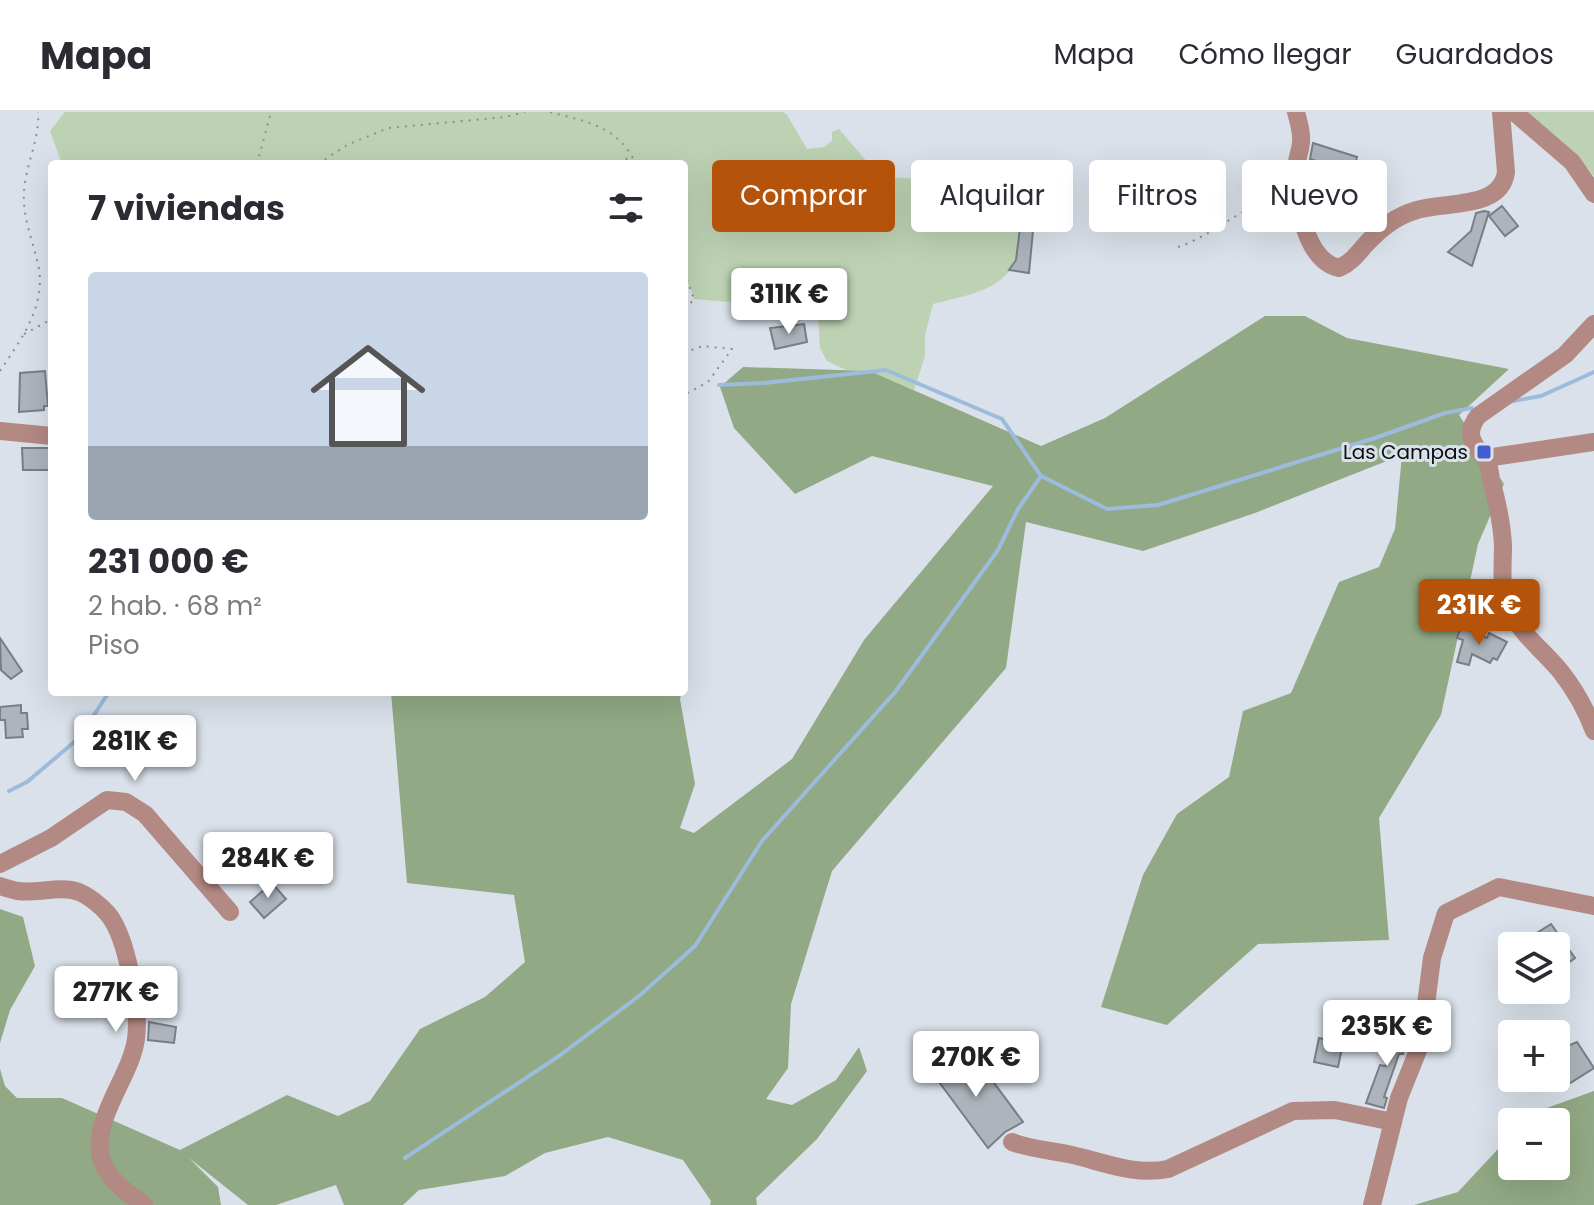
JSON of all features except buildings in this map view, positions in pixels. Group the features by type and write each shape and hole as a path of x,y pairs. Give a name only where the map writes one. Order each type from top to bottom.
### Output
{"street":[{"path":"1296,112 1302,136 1298,160"},
{"path":"1387,225 1393,219 1419,209 1479,199 1498,190 1506,172 1501,112"},
{"path":"1514,112 1572,162 1594,194"},
{"path":"1309,232 1314,250 1330,266 1339,268 1380,232"},
{"path":"1594,324 1565,355 1478,416 1470,428 1471,440 1478,453 1486,458 1594,442"},
{"path":"0,431 48,436"},
{"path":"1486,458 1498,506 1503,544 1502,581 1508,607 1527,635 1561,672 1578,697 1594,731"},
{"path":"0,864 51,838 107,800 126,802 145,814 230,912"},
{"path":"0,886 19,892 77,891 110,916 130,974 137,1037 100,1137 102,1161 118,1186 144,1205"},
{"path":"1372,1205 1399,1098 1421,1043 1432,958 1446,913 1499,887 1594,906"},
{"path":"1012,1142 1030,1149 1065,1153 1134,1171 1154,1172 1168,1169 1293,1111 1335,1110 1393,1122"}],"path":[{"path":"0,371 23,335 39,292 39,271 27,224 24,192 39,126 38,112"},
{"path":"258,160 271,112"},
{"path":"324,160 347,145 388,128 505,117 525,112"},
{"path":"550,112 593,123 621,138 634,160"},
{"path":"626,160 632,156"},
{"path":"1178,247 1210,234 1242,214"},
{"path":"688,283 694,299 688,306"},
{"path":"23,335 48,321"},
{"path":"688,351 702,346 732,349 708,382 688,393"}],"green space":[{"path":"65,112 783,112 807,149 824,147 832,141 832,132 839,129 865,160 712,160 712,232 895,232 895,178 911,178 911,232 1020,232 1018,252 1010,271 991,286 933,304 925,335 925,356 914,390 870,371 846,370 827,361 820,348 817,300 807,295 787,292 733,302 694,299 688,283 688,160 61,160 50,131"},
{"path":"1521,112 1594,112 1594,176 1568,148"},
{"path":"1265,316 1305,316 1347,338 1509,369 1459,415 1504,484 1478,544 1441,715 1379,818 1389,940 1258,944 1167,1025 1101,1007 1143,875 1177,814 1229,777 1243,711 1291,693 1339,582 1379,567 1395,529 1402,455 1255,513 1143,551 1026,522 1006,668 832,871 791,1004 788,1068 766,1099 792,1105 836,1080 859,1047 867,1071 817,1139 756,1198 757,1205 710,1205 711,1201 683,1160 608,1137 545,1153 505,1176 419,1190 403,1205 344,1205 336,1185 276,1205 248,1205 189,1158 218,1187 221,1205 0,1205 0,1069 5,1086 17,1098 62,1098 180,1150 287,1095 338,1116 370,1101 420,1029 485,997 525,962 514,895 407,883 391,696 681,696 695,784 680,828 694,833 792,759 864,640 993,486 872,456 795,494 734,428 720,387 743,367 870,371 1041,446 1105,418"},
{"path":"0,909 23,917 35,966 10,1010 0,1043"},
{"path":"1594,1091 1594,1205 1414,1205 1458,1192 1498,1149 1498,1180 1570,1180 1570,1108 1547,1108"}],"waterway":[{"path":"719,385 886,370 1002,419 1041,476"},
{"path":"1513,401 1541,396 1594,372"},
{"path":"1041,476 1107,509 1158,505 1375,438 1445,413 1472,408"},
{"path":"405,1158 559,1056 639,996 695,946 762,841 896,691 998,550 1018,509 1041,476"},
{"path":"9,791 27,782 79,738 106,696"}],"place":[{"name":"Las Campas","path":"1484,452"}]}
